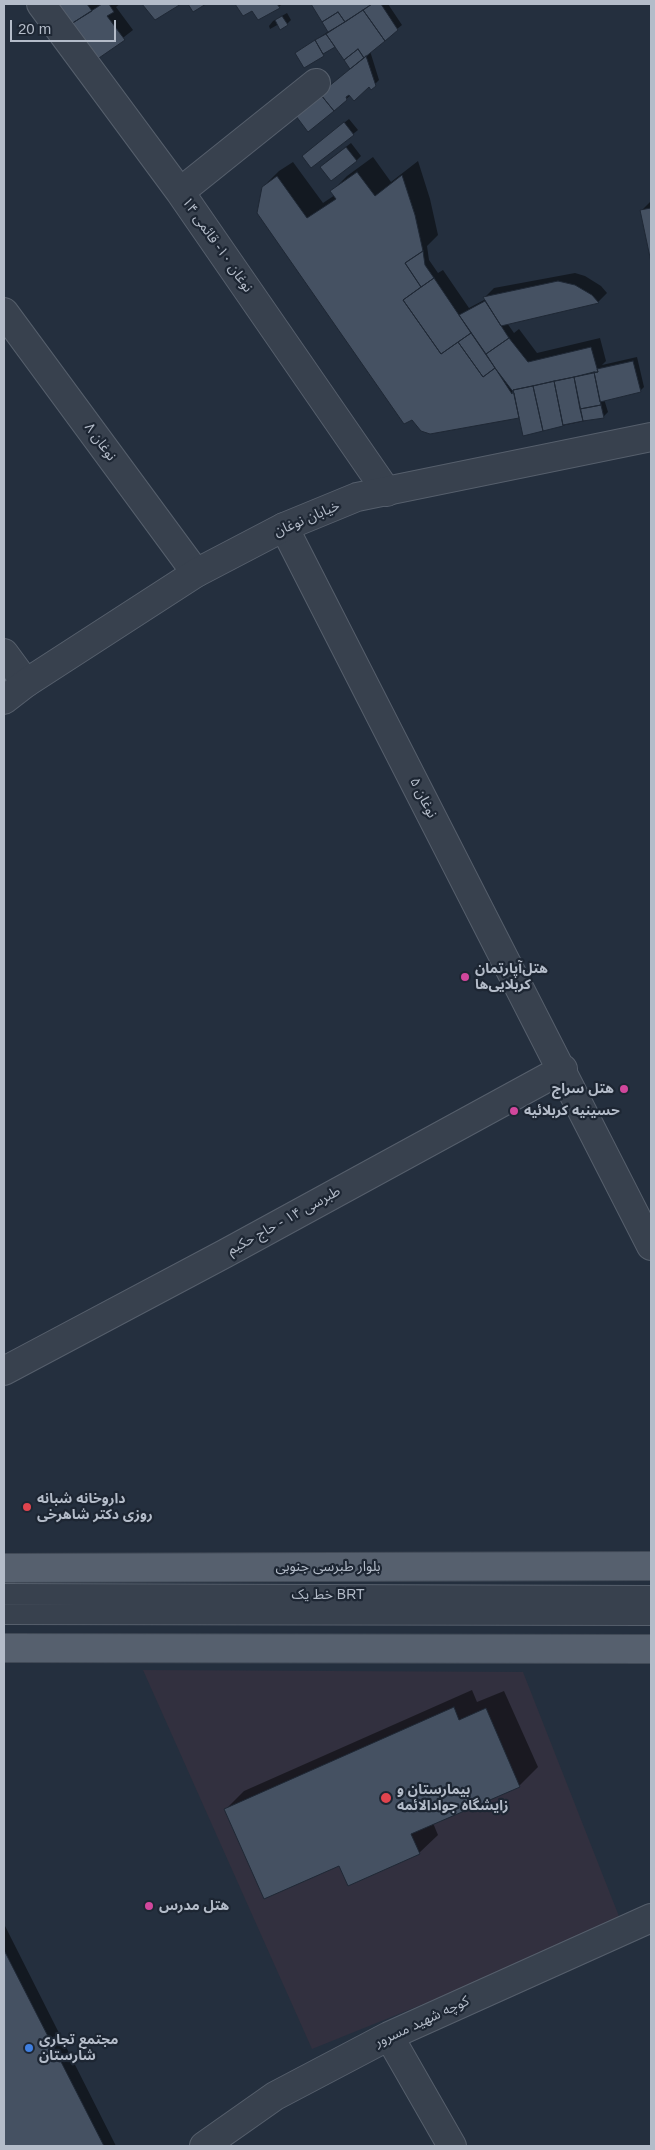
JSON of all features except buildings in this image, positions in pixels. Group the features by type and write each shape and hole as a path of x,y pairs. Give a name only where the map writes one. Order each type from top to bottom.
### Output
{"main road":[{"name":"بلوار طبرسی جنوبی","path":"4,1568 651,1566"},
{"path":"4,1648 651,1649"}],"street":[{"name":"نوغان ۱۰- قائمی ۱۴","path":"41,4 180,192 387,492"},
{"path":"180,192 316,83"},
{"name":"نوغان ۸","path":"4,312 196,573"},
{"name":"خیابان نوغان","path":"4,700 26,682 196,573 284,527 357,497 650,440"},
{"name":"نوغان ۵","path":"284,527 563,1068 651,1246"},
{"path":"4,653 26,682"},
{"name":"طبرسی ۱۴ - حاج حکیم","path":"4,1371 226,1253 563,1068"},
{"name":"کوچه شهید مسرور","path":"204,2146 275,2096 389,2036 651,1918"},
{"path":"389,2036 452,2146"}],"lane":[{"name":"خط یک BRT","path":"4,1594 651,1596"},
{"name":"خط یک BRT","path":"4,1614 651,1615"}],"shaded area":[{"name":"بیمارستان و زایشگاه جوادالائمه","path":"143,1670 523,1672 622,1924 312,2049"}],"place":[{"name":"هتل‌آپارتمان کربلایی‌ها","path":"465,977"},
{"name":"هتل سراج","path":"624,1089"},
{"name":"حسینیه کربلائیه","path":"514,1111"},
{"name":"داروخانه شبانه روزی دکتر شاهرخی","path":"27,1507"},
{"name":"بیمارستان و زایشگاه جوادالائمه","path":"386,1798"},
{"name":"هتل مدرس","path":"149,1906"},
{"name":"مجتمع تجاری شارستان","path":"29,2048"}]}
